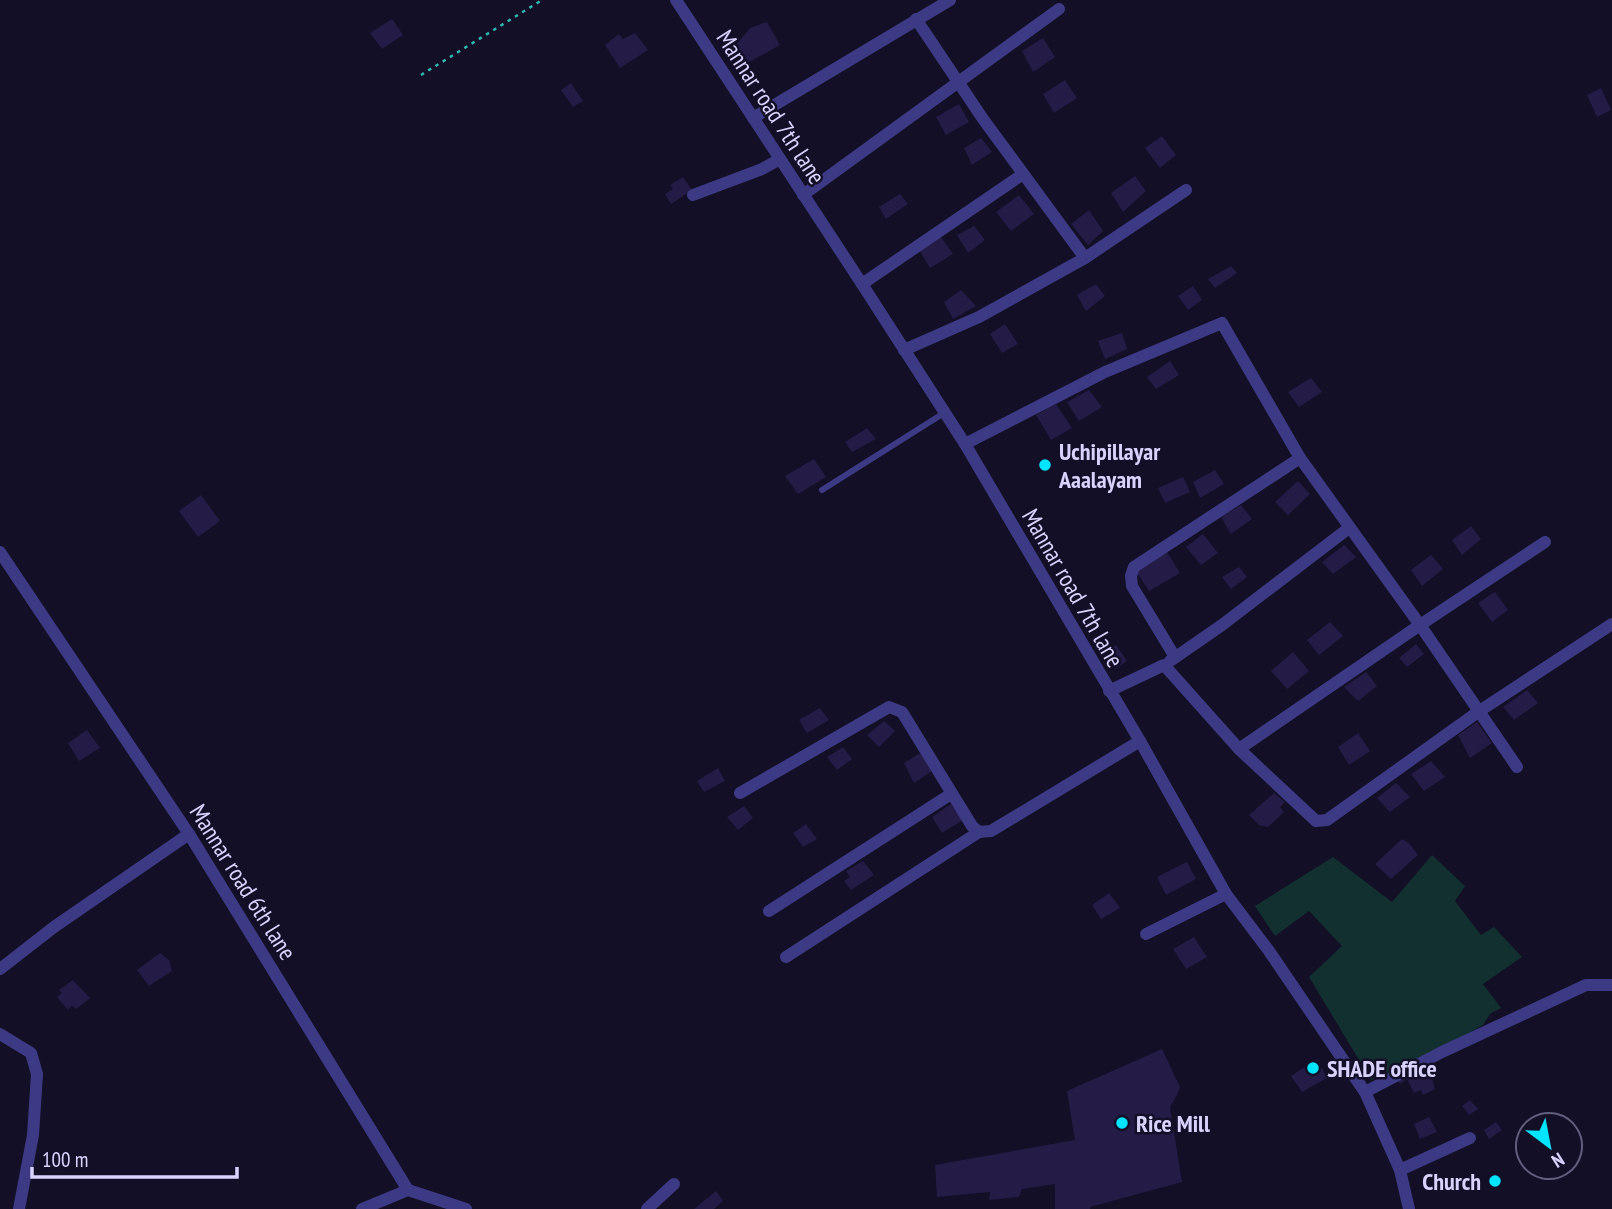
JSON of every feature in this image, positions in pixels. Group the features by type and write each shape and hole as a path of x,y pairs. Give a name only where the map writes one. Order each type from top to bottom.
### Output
{"street":[{"name":"Mannar road 7th lane","path":"676,0 965,444 1140,741 1226,894 1269,951 1365,1092 1400,1170 1409,1209"},
{"path":"752,118 950,0"},
{"path":"803,195 1059,9"},
{"path":"916,19 958,83 1085,258"},
{"path":"693,195 762,169 780,159"},
{"path":"862,284 1023,174"},
{"path":"904,350 979,317 1085,258 1186,190"},
{"path":"965,444 1105,372 1223,323 1300,458 1420,625 1517,767"},
{"path":"1300,458 1133,567 1131,576 1132,586 1170,661 1240,749 1316,821 1327,820 1479,712 1612,624"},
{"path":"1109,691 1170,661 1222,625 1349,528"},
{"path":"1240,749 1545,542"},
{"name":"Mannar road 6th lane","path":"0,552 190,834 408,1190"},
{"path":"740,793 889,708 902,712 971,826 979,832"},
{"path":"786,957 979,832 990,831 1140,741"},
{"path":"769,911 951,794"},
{"path":"0,969 54,927 190,834"},
{"path":"1146,934 1226,894"},
{"path":"1365,1092 1442,1052 1586,985 1612,985"},
{"path":"0,1034 30,1053 37,1074 33,1135 19,1209"},
{"path":"1400,1170 1470,1138"},
{"path":"647,1209 674,1184"},
{"path":"362,1209 408,1190 466,1209"}],"lane":[{"path":"822,490 944,413"}],"path":[{"path":"421,75 542,0"}],"green space":[{"path":"1432,855 1465,886 1455,901 1481,935 1494,927 1522,957 1483,984 1501,1008 1490,1014 1483,1025 1409,1066 1371,1080 1309,977 1342,946 1309,911 1275,936 1255,906 1333,857 1392,902"}],"building":[{"path":"392,19 403,35 382,49 370,33"},
{"path":"767,22 780,45 742,66 734,47 750,28"},
{"path":"635,33 648,50 620,68 605,45 619,34 623,39"},
{"path":"1043,38 1055,57 1033,72 1022,51"},
{"path":"1065,80 1077,98 1054,113 1043,94"},
{"path":"571,83 583,101 573,107 561,90"},
{"path":"1601,88 1611,110 1597,117 1587,95"},
{"path":"959,104 969,122 946,135 936,117"},
{"path":"1162,136 1176,155 1160,168 1145,148"},
{"path":"981,138 992,152 972,165 964,148"},
{"path":"1135,176 1146,191 1123,212 1111,193"},
{"path":"683,177 692,190 671,204 665,194 673,189 670,185"},
{"path":"900,194 908,204 886,219 879,207"},
{"path":"1019,195 1034,214 1011,231 996,212"},
{"path":"1089,210 1103,231 1088,245 1071,224"},
{"path":"974,226 985,240 968,253 957,235"},
{"path":"941,237 953,254 930,268 920,251"},
{"path":"1231,266 1237,273 1215,288 1208,279"},
{"path":"1096,284 1105,296 1086,311 1077,295"},
{"path":"1193,286 1202,300 1188,310 1178,296"},
{"path":"961,290 976,306 953,319 944,302"},
{"path":"1005,324 1018,344 1002,353 990,334"},
{"path":"1122,333 1127,349 1105,359 1098,341"},
{"path":"1170,361 1179,375 1156,389 1147,377"},
{"path":"1311,378 1322,392 1299,407 1288,392"},
{"path":"1089,390 1102,407 1079,421 1067,402"},
{"path":"1056,404 1072,428 1051,440 1036,415"},
{"path":"867,428 876,439 852,452 845,442"},
{"path":"814,459 826,477 798,494 785,476"},
{"path":"1215,470 1224,484 1200,498 1193,482"},
{"path":"1183,477 1190,492 1165,503 1158,488"},
{"path":"1298,481 1310,494 1288,515 1275,502"},
{"path":"201,495 220,521 198,537 179,511"},
{"path":"1241,505 1252,519 1231,534 1221,517"},
{"path":"1471,526 1481,539 1462,555 1452,540"},
{"path":"1203,534 1218,553 1201,565 1186,547"},
{"path":"1344,545 1356,557 1333,574 1322,562"},
{"path":"1167,552 1180,573 1149,591 1136,571"},
{"path":"1431,555 1443,569 1422,586 1411,570"},
{"path":"1239,567 1247,577 1231,589 1222,577"},
{"path":"1495,592 1508,610 1492,622 1478,603"},
{"path":"1330,622 1343,636 1319,655 1307,640"},
{"path":"1416,644 1424,654 1407,667 1399,658"},
{"path":"1116,645 1127,661 1115,669 1104,653"},
{"path":"1293,652 1309,671 1287,689 1271,671"},
{"path":"1366,672 1377,686 1358,701 1344,687"},
{"path":"1527,690 1538,703 1514,720 1503,707"},
{"path":"820,708 829,720 807,733 799,720"},
{"path":"884,721 895,731 879,747 867,735"},
{"path":"1477,722 1492,743 1470,758 1458,735"},
{"path":"87,730 100,748 79,761 68,743"},
{"path":"1358,733 1370,751 1349,765 1338,747"},
{"path":"843,747 852,759 837,770 827,757"},
{"path":"920,753 932,771 914,783 904,763"},
{"path":"1431,761 1445,777 1424,791 1411,774"},
{"path":"718,768 725,781 704,792 697,781"},
{"path":"1396,783 1410,797 1390,812 1377,798"},
{"path":"1274,793 1285,802 1280,807 1284,812 1268,827 1259,825 1249,815"},
{"path":"951,804 963,820 942,833 932,817"},
{"path":"744,806 753,818 738,830 727,817"},
{"path":"806,824 817,839 803,847 793,833"},
{"path":"1402,839 1410,844 1418,855 1391,879 1375,864"},
{"path":"863,861 874,875 851,890 844,881 850,877 846,871"},
{"path":"1187,862 1196,879 1166,895 1157,877"},
{"path":"1109,893 1120,908 1101,919 1092,905"},
{"path":"1194,937 1207,957 1186,969 1173,949"},
{"path":"160,953 169,960 172,971 149,986 137,970"},
{"path":"73,980 90,998 76,1009 72,1005 68,1010 57,997 62,993 59,990"},
{"name":"Rice Mill","path":"1162,1049 1180,1087 1170,1107 1182,1182 1090,1209 1055,1209 1055,1184 1022,1189 1019,1197 989,1200 990,1192 937,1197 935,1165 1075,1140 1067,1091"},
{"name":"SHADE office","path":"1317,1059 1327,1078 1302,1092 1291,1076"},
{"path":"1424,1066 1431,1075 1435,1089 1423,1095 1421,1090 1414,1093 1407,1079 1400,1084 1396,1078"},
{"path":"1470,1100 1478,1109 1469,1115 1462,1106"},
{"path":"1429,1117 1437,1132 1420,1139 1414,1124"},
{"path":"1496,1122 1502,1130 1489,1139 1484,1130"},
{"path":"716,1191 723,1201 714,1209 694,1209"}],"place":[{"name":"Uchipillayar Aaalayam","path":"1045,465"},
{"name":"SHADE office","path":"1313,1068"},
{"name":"Rice Mill","path":"1122,1123"},
{"name":"Church","path":"1495,1181"}]}
